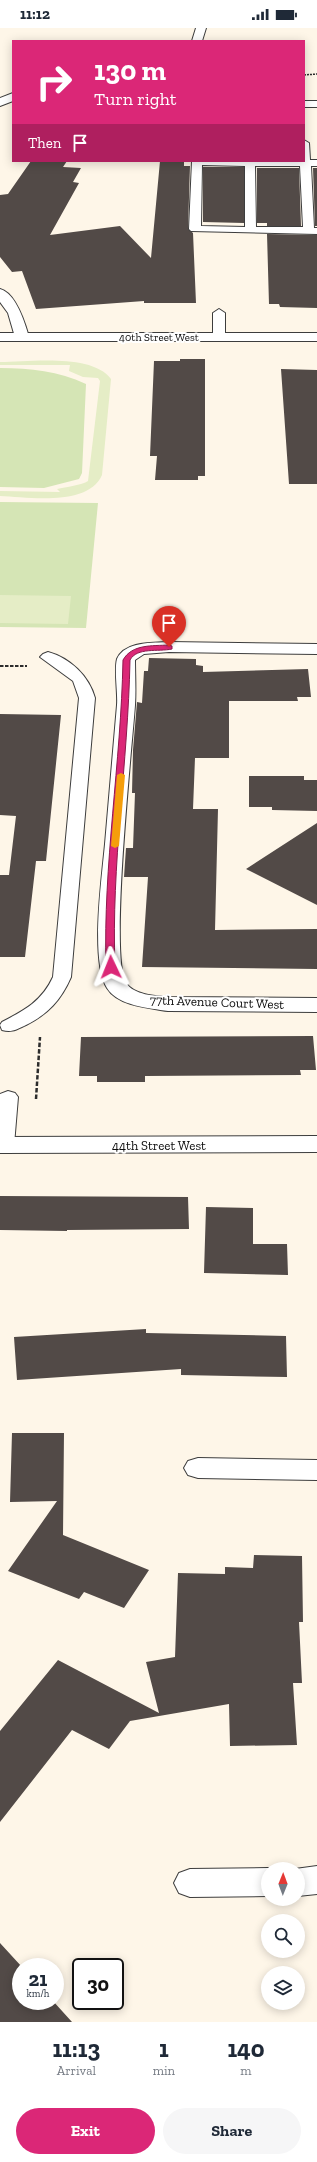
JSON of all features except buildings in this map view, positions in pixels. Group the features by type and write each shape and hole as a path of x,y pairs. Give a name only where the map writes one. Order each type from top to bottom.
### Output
{"street":[{"path":"197,40 201,28"},
{"path":"0,104 12,97"},
{"path":"0,293 15,313 22,337"},
{"name":"40th Street West","path":"0,337 317,337"},
{"name":"77th Avenue Court West","path":"317,649 169,647 141,649 130,654 126,660 126,711 109,919 111,973 117,987 128,995 146,1001 168,1004 317,1005"},
{"name":"44th Street West","path":"2,1145 317,1144"},
{"path":"198,1468 317,1470"},
{"path":"305,1881 317,1880"},
{"path":"190,1883 261,1882"}],"lane":[{"path":"305,104 317,104"},
{"path":"305,163 313,231 195,229 197,162 317,163"},
{"path":"250,162 251,230"},
{"path":"219,313 219,337"},
{"path":"9,1026 30,1015 49,1002 56,994 62,977 87,698 82,683 69,668 48,657"},
{"path":"2,1145 8,1097"}],"path":[{"path":"305,75 317,74"},
{"path":"30,1015 39,1028 36,1100"}],"green space":[{"path":"0,362 75,362 90,365 102,371 111,379 102,475 95,485 84,492 56,498 0,496 0,491 60,492 57,489 78,485 88,481 100,381 98,378 83,377 69,371 70,365 0,365"},
{"path":"0,368 55,373 86,384 82,473 79,479 44,488 0,487"},
{"path":"0,502 98,503 86,628 0,627"},
{"path":"0,595 71,596 68,624 0,623"}],"slow traffic":[{"path":"115,846 121,775"}],"route":[{"path":"111,967 109,919 122,772 126,703 126,660 130,654 141,649 169,647"}]}
